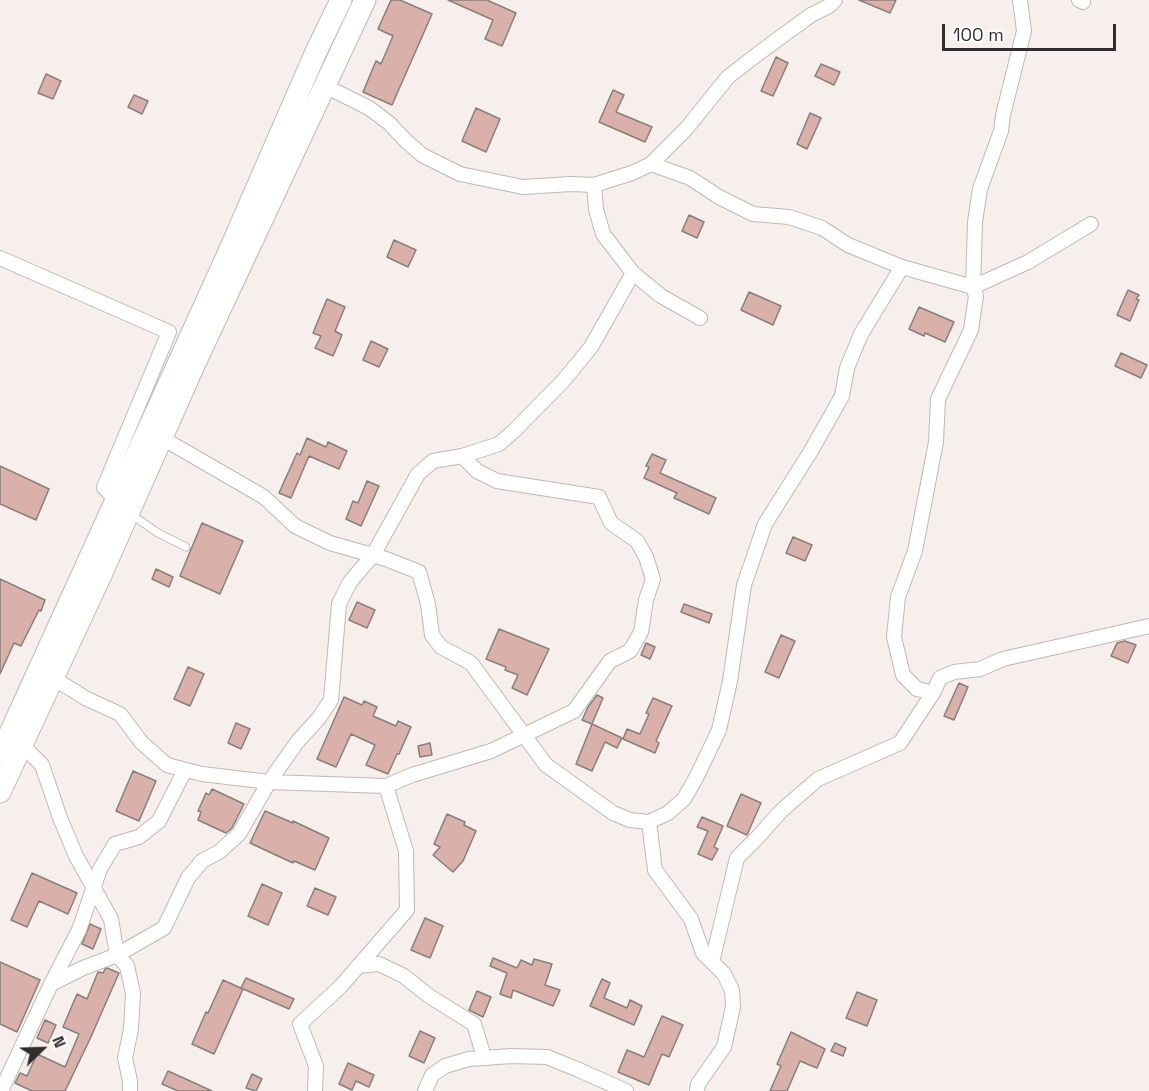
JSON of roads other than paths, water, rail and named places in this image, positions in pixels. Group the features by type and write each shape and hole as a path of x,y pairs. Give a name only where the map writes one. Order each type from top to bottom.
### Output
{"main road":[{"path":"0,792 9,747 45,677 315,54 341,0"},
{"path":"119,508 162,438 365,0"}],"street":[{"path":"325,86 369,108 389,123 422,156 460,174 523,187 594,185 632,173 651,164 686,129 728,77 811,15 829,6 835,0"},
{"path":"933,693 917,689 903,675 894,637 898,597 915,551 936,442 938,399 971,330 976,296 973,287 975,222 980,189 1001,131 1024,31 1020,0"},
{"path":"651,164 690,178 719,197 753,214 789,217 822,228 848,245 902,267 973,287 1028,262 1091,224"},
{"path":"594,185 596,209 603,234 633,273 661,296 700,318"},
{"path":"0,258 169,332 104,487 119,508"},
{"path":"162,438 264,497 295,526 330,543 373,555 419,572 428,604 432,635 441,647 471,663 546,765 613,813 630,820 649,822 668,813 684,799 719,730 730,681 744,585 765,524 842,396 847,368 861,334 902,267"},
{"path":"51,984 82,968 117,955 164,928 188,878 202,861 219,852 239,834 269,782 331,700 339,603 350,582 373,555 418,474 433,461 462,456 499,444 564,380 591,347 633,273"},
{"path":"45,677 120,714 142,743 167,765 202,774 269,782 386,786 491,751 574,711 610,661 630,651 641,632 652,579 646,557 637,541 611,523 599,497 497,481 477,471 462,456"},
{"path":"712,962 736,858 781,812 818,779 900,743 933,693 940,678 954,672 980,669 1003,659 1149,626"},
{"path":"9,747 42,765 76,856 111,919 117,955 126,966 133,993 131,1029 125,1058 130,1091"},
{"path":"4,1088 51,984 79,930 100,869 115,844 140,837 159,821 185,770"},
{"path":"315,1091 316,1066 300,1024 341,986 407,910 406,851 386,786"},
{"path":"649,822 655,870 691,919 703,953 724,974 732,990 733,1007 724,1047 698,1084 697,1091"},
{"path":"358,966 379,964 405,976 429,996 474,1024 484,1057"},
{"path":"425,1091 432,1075 454,1063 484,1057 512,1056 547,1057 626,1091"}],"lane":[{"path":"119,508 158,533 186,547"}]}
